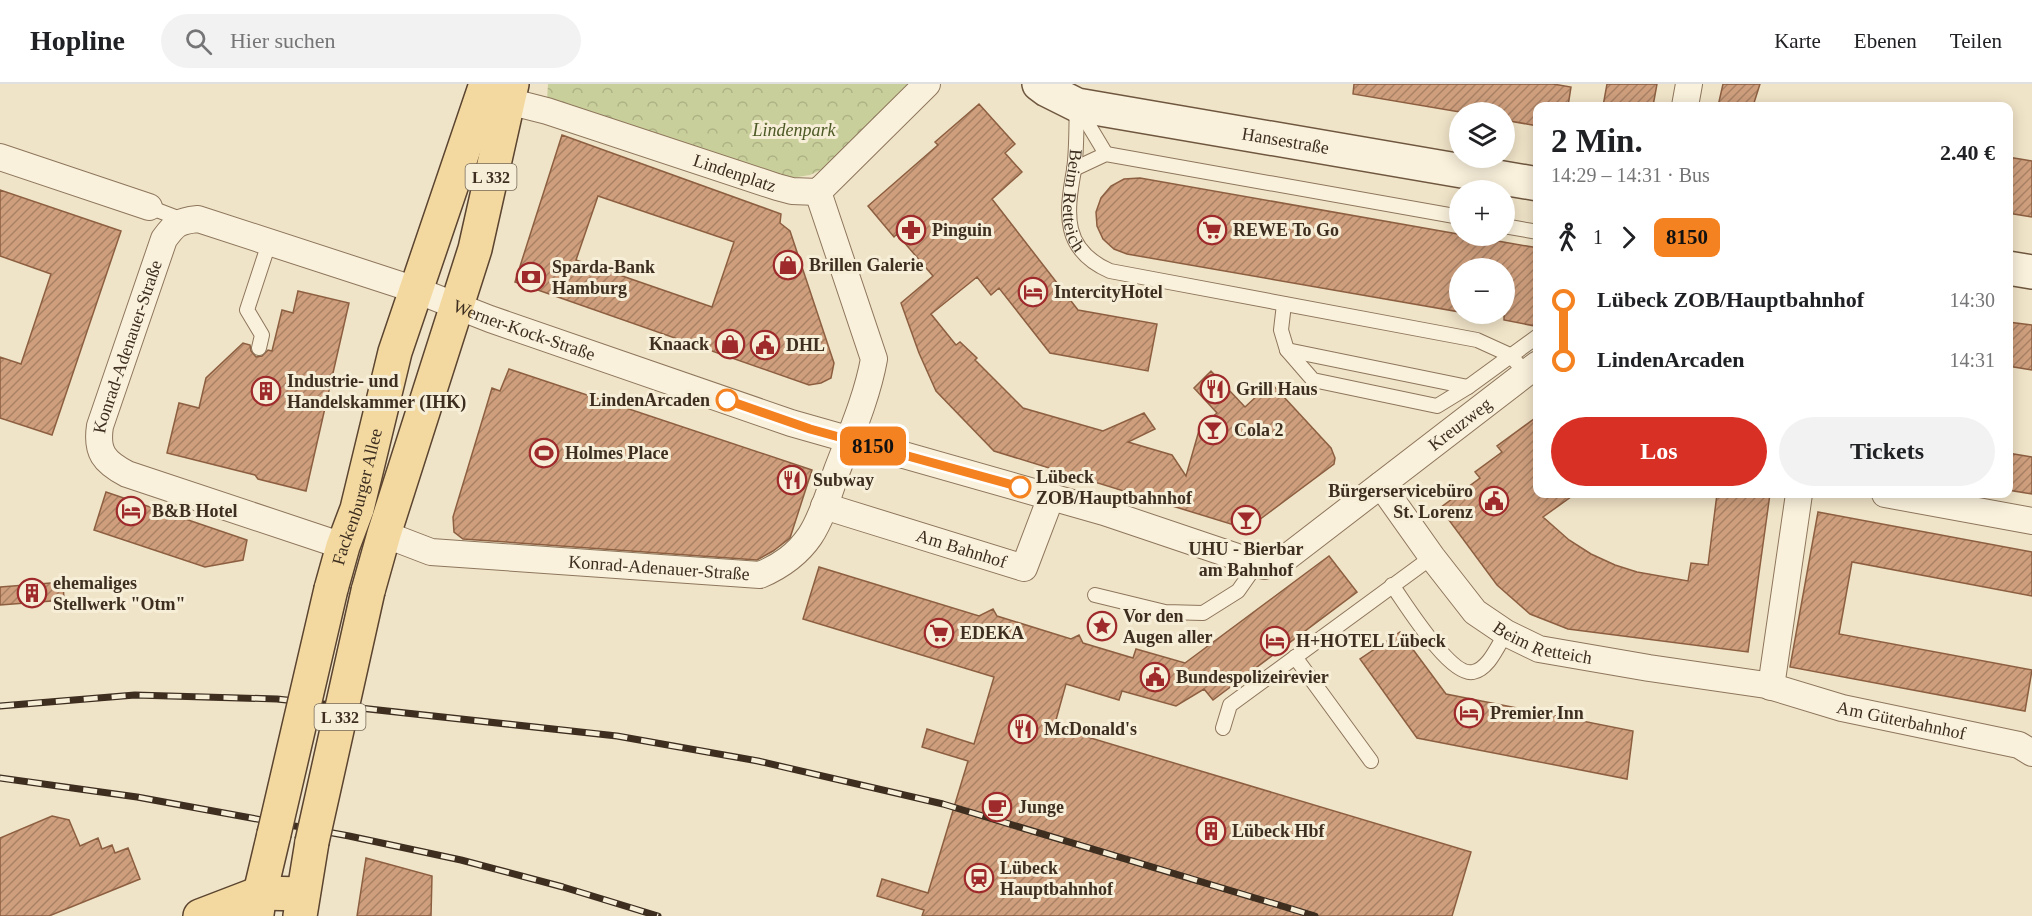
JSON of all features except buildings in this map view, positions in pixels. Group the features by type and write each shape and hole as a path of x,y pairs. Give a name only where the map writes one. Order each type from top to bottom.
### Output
{"main road":[{"name":"Fackenburger Allee","path":"258,904 331,589 343,546 357,509 395,352 416,290 502,90"},
{"name":"Fackenburger Allee","path":"302,905 312,842 368,591 475,249 502,90"},
{"path":"200,916 258,904 302,905"}],"street":[{"path":"818,192 927,84"},
{"name":"Hansestraße","path":"1039,84 1077,105 1533,183"},
{"path":"1686,102 1689,84"},
{"name":"Lindenplatz","path":"502,90 547,111 777,187 792,191 818,192"},
{"path":"0,158 149,207"},
{"name":"Konrad-Adenauer-Straße","path":"384,534 431,552 760,575 793,557 811,535 824,506 871,377 874,359 818,192"},
{"name":"Konrad-Adenauer-Straße","path":"190,220 174,226 164,239 100,426 98,437 106,461 127,474 343,546"},
{"name":"Werner-Kock-Straße","path":"190,220 416,290 490,319 791,423 849,440"},
{"path":"2013,268 2032,272"},
{"name":"Kreuzweg","path":"1381,485 1455,429 1524,364"},
{"path":"849,440 1104,512 1264,566 1282,561 1381,485"},
{"name":"Beim Retteich","path":"1381,485 1432,557 1475,612 1506,633 1539,649 1771,687"},
{"name":"Am Bahnhof","path":"824,506 1024,568 1051,496"},
{"path":"1771,687 1786,641 1799,498"},
{"path":"1907,498 2032,521"},
{"name":"Am Güterbahnhof","path":"1771,687 1842,708 2019,745 2032,753"}],"lane":[{"path":"1077,105 1106,154"},
{"name":"Beim Retteich","path":"1077,105 1074,169 1070,183 1070,230 1083,253 1099,266 1110,271 1477,340 1524,364"},
{"path":"1074,169 1106,154 1449,216"},
{"path":"149,207 190,220"},
{"path":"1515,227 1533,230"},
{"path":"259,348 262,335 247,310 269,243"},
{"path":"1284,304 1281,330 1287,350 1313,380 1437,406 1455,429"},
{"path":"1437,406 1468,387 1524,364 1533,346"},
{"path":"1287,350 1468,387"},
{"path":"1223,728 1230,705 1432,557"},
{"path":"1095,595 1165,612 1203,613 1238,591 1257,564"},
{"path":"1392,585 1429,636 1453,665 1463,671 1473,672 1483,667 1506,633"},
{"path":"1295,657 1371,760"}],"green space":[{"name":"Lindenpark","path":"548,84 914,84 827,167 810,175 791,178 547,100"}],"railway":[{"path":"0,706 135,695 277,699 617,736 758,761 943,804 1315,916"},
{"path":"0,778 137,797 349,836 461,860 563,887 658,916"}],"bus line":[{"name":"8150","path":"727,400 810,429 1020,487"}],"place":[{"name":"Pinguin","path":"911,230"},
{"name":"REWE To Go","path":"1212,230"},
{"name":"Brillen Galerie","path":"788,265"},
{"name":"Sparda-Bank Hamburg","path":"531,277"},
{"name":"IntercityHotel","path":"1033,292"},
{"name":"Knaack","path":"730,344"},
{"name":"DHL","path":"765,345"},
{"name":"Grill Haus","path":"1215,389"},
{"name":"Industrie- und Handelskammer (IHK)","path":"266,391"},
{"name":"LindenArcaden","path":"727,400"},
{"name":"Cola 2","path":"1213,430"},
{"name":"Holmes Place","path":"544,453"},
{"name":"Subway","path":"792,480"},
{"name":"Lübeck ZOB/Hauptbahnhof","path":"1020,487"},
{"name":"Bürgerservicebüro St. Lorenz","path":"1494,501"},
{"name":"B&B Hotel","path":"131,511"},
{"name":"UHU - Bierbar am Bahnhof","path":"1246,520"},
{"name":"ehemaliges Stellwerk \"Otm\"","path":"32,593"},
{"name":"Vor den Augen aller","path":"1102,626"},
{"name":"EDEKA","path":"939,633"},
{"name":"H+HOTEL Lübeck","path":"1275,641"},
{"name":"Bundespolizeirevier","path":"1155,677"},
{"name":"Premier Inn","path":"1469,713"},
{"name":"McDonald's","path":"1023,729"},
{"name":"Junge","path":"997,807"},
{"name":"Lübeck Hbf","path":"1211,831"},
{"name":"Lübeck Hauptbahnhof","path":"979,878"}]}
